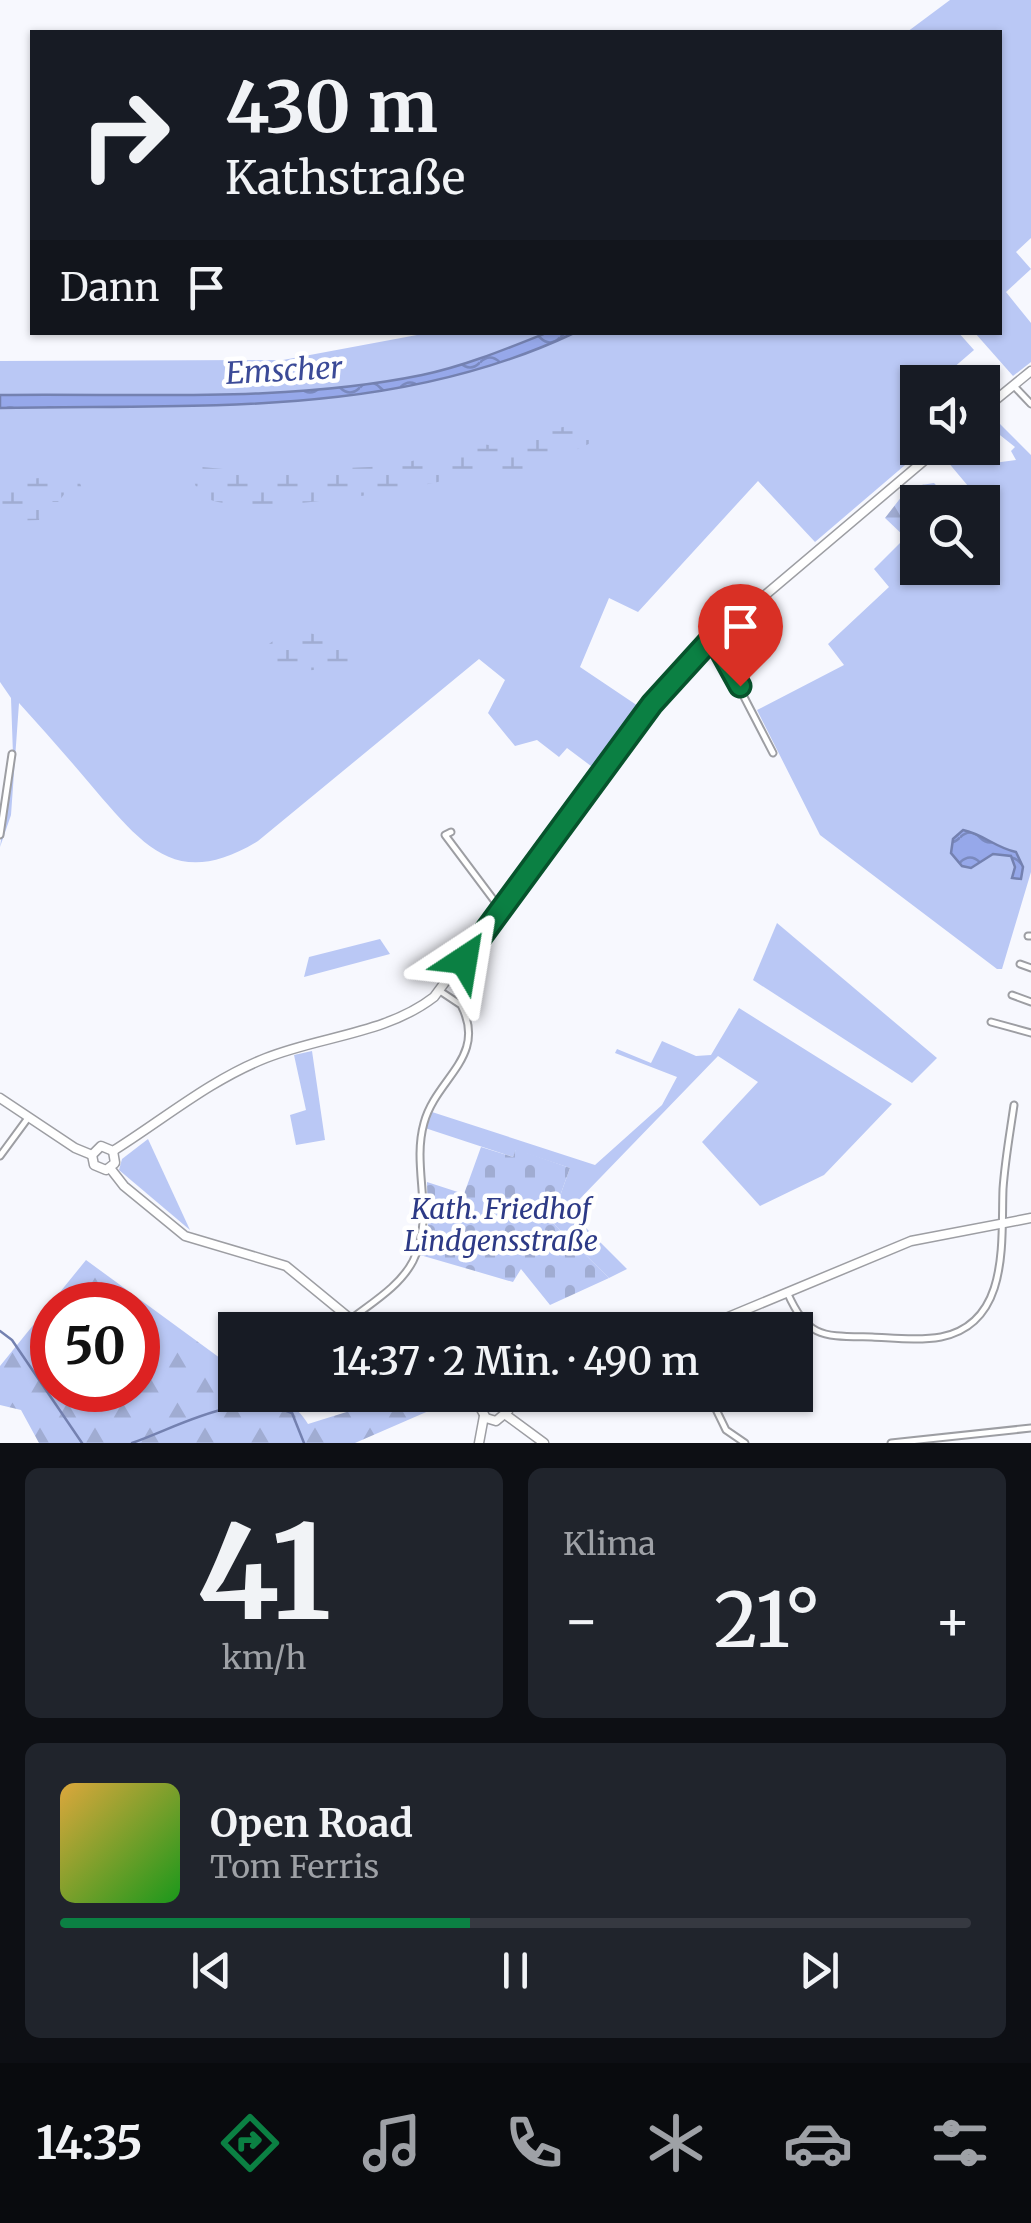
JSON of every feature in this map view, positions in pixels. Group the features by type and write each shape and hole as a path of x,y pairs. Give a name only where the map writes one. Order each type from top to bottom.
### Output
{"main road":[{"path":"1000,396 1031,370"},
{"path":"114,1151 236,1071 290,1049 398,1018 440,991 662,691 713,637 919,465"},
{"path":"0,1098 92,1155 96,1168 110,1168 116,1161 114,1151"},
{"path":"92,1155 101,1146 114,1151"},
{"path":"110,1168 124,1186 185,1236 286,1266 342,1312"},
{"path":"740,1312 910,1241 1031,1218"},
{"path":"492,1412 495,1418 543,1443"},
{"path":"480,1443 498,1412"}],"street":[{"path":"1014,385 1031,404"},
{"path":"713,637 773,753"},
{"path":"0,835 12,754"},
{"path":"451,832 446,835 499,907"},
{"path":"1020,964 1031,968"},
{"path":"360,1312 404,1276 419,1244 424,1224 422,1129 429,1110 462,1062 470,1038 461,1005 440,991"},
{"path":"1012,995 1031,1002"},
{"path":"991,1022 1031,1032"},
{"path":"786,1292 798,1317 818,1333 941,1337 963,1327 989,1303 1000,1276 1014,1105"},
{"path":"0,1156 28,1117"},
{"path":"717,1412 726,1430 746,1443"},
{"path":"895,1443 1031,1428"}],"green space":[{"path":"950,0 1031,0 1031,238 1016,252 1031,269 1006,292 1031,323 1031,362 1013,376 977,335 1002,335 1002,30 910,30"},
{"path":"417,335 961,335 974,350 957,365 900,365 900,465 905,465 815,542 758,481 638,612 609,598 580,667 641,708 595,769 567,748 559,757 537,740 515,746 488,713 505,680 479,659 258,841 206,862 185,862 148,845 19,703 11,815 0,847 13,755 11,698 0,682 0,361 283,360"},
{"path":"586,423 595,433 593,442 510,480 496,479 487,467 390,491 258,505 204,497 193,477 202,467 255,472 392,466 480,444 507,447 529,433"},
{"path":"1000,424 1031,455 1031,872 1002,969 997,969 820,835 757,710 844,665 828,644 889,587 874,569 900,543 900,585 1000,585 1000,485 967,485 950,465 1000,465 1016,460 1011,451 1015,447 1000,435"},
{"path":"69,475 79,480 82,489 76,494 66,492 58,502 43,502 39,520 0,521 0,482"},
{"path":"900,499 900,532 885,518"},
{"path":"307,633 339,638 365,653 342,664 314,670 286,670 261,663 262,649 280,636"},
{"path":"777,923 937,1058 912,1083 753,980"},
{"path":"380,939 390,954 304,977 309,957"},
{"path":"739,1008 892,1104 824,1175 760,1206 702,1142 758,1082 718,1056 572,1207 571,1213 627,1269 609,1278 551,1221 570,1168 516,1150 513,1157 425,1128 432,1112 595,1165 662,1105 677,1077 615,1053 617,1049 651,1063 662,1041 696,1056 711,1055"},
{"path":"312,1051 325,1140 296,1145 290,1115 306,1110 294,1055"},
{"path":"148,1139 190,1230 119,1170 122,1159"},
{"name":"Kath. Friedhof Lindgensstraße","path":"481,1147 513,1157 516,1149 570,1168 551,1221 609,1278 550,1305 521,1269 513,1282 420,1255 428,1227 427,1182 464,1194"},
{"path":"86,1260 116,1282 68,1282"},
{"path":"160,1314 218,1357 218,1412 298,1412 308,1424 346,1412 426,1412 355,1443 39,1443 21,1410 0,1405 0,1366 30,1329 30,1412 160,1412"}],"water":[{"path":"541,335 569,335 505,361 435,380 364,393 220,405 0,408 0,395 212,395 318,390 422,375 485,357"},
{"path":"963,830 1016,852 1023,867 1021,879 1012,878 1015,867 1011,856 993,854 971,868 962,866 951,853 953,839"}],"waterway":[{"path":"0,1331 12,1340 82,1443"},
{"path":"132,1443 211,1413 251,1405 292,1413 304,1443"}],"route":[{"path":"464,960 512,889 652,704 713,637 740,686"}],"water label":[{"name":"Emscher","path":"284,370"}]}
